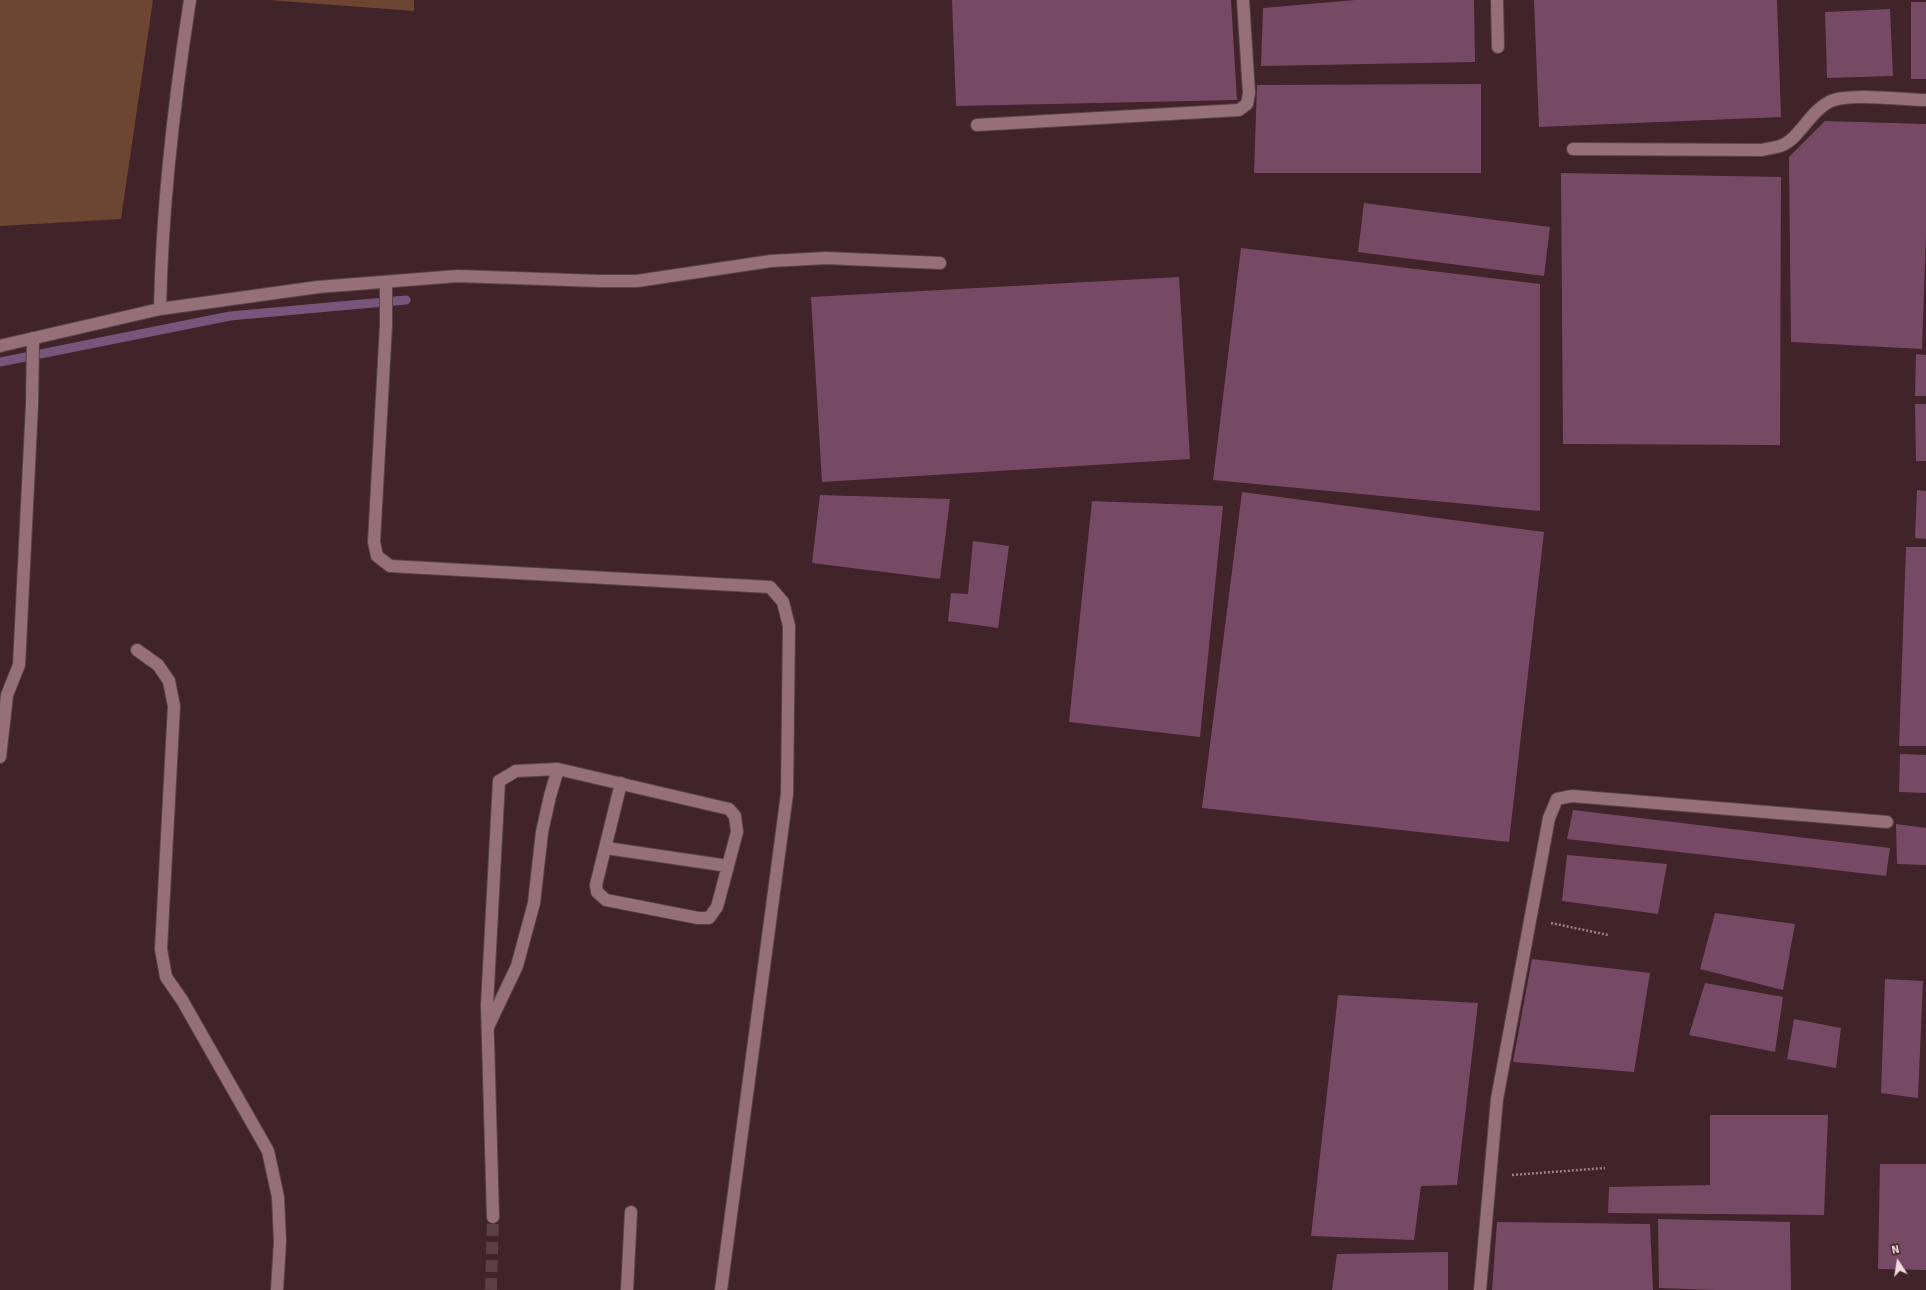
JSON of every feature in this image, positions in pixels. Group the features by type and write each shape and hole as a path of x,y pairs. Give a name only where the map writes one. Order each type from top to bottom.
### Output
{"street":[{"path":"160,309 162,248 169,156 190,0"},
{"path":"977,125 1238,110 1247,104 1250,93 1243,0"},
{"path":"1497,0 1498,47"},
{"path":"1573,149 1762,150 1781,146 1794,138 1813,112 1830,101 1850,97 1926,100"},
{"path":"0,346 33,343 160,309 318,287 386,284 458,276 598,282 637,281 771,261 826,258 940,263"},
{"path":"386,284 387,310 374,542 377,556 390,566 770,587 784,602 789,626 787,794 721,1290"},
{"path":"0,757 7,695 19,665 33,343"},
{"path":"138,650 158,666 169,681 174,706 161,948 166,977 182,1000 268,1151 278,1197 280,1242 277,1290"},
{"path":"488,1027 517,966 534,903 542,832 558,769"},
{"path":"493,1217 487,1005 499,781 516,771 558,769 621,783 729,808 735,816 737,832 717,907 709,918 698,918 606,900 597,892 596,885 621,783"},
{"path":"1480,1290 1497,1099 1550,818 1557,800 1572,796 1887,822"},
{"path":"606,848 728,866"},
{"path":"627,1290 631,1212"}],"path":[{"path":"1530,919 1608,935"},
{"path":"1489,1176 1605,1168"}],"shaded area":[{"path":"0,0 153,0 121,219 0,226"},
{"path":"269,0 414,0 414,11"}],"building":[{"path":"952,0 1231,0 1237,100 956,106"},
{"path":"1355,0 1474,0 1475,62 1261,66 1263,8"},
{"path":"1534,0 1777,0 1781,117 1539,127"},
{"path":"1911,2 1926,2 1926,79 1911,79"},
{"path":"1890,9 1893,76 1827,78 1825,12"},
{"path":"1481,84 1481,173 1254,173 1257,85"},
{"path":"1825,121 1926,124 1926,235 1922,349 1791,342 1789,157"},
{"path":"1561,173 1781,177 1780,445 1563,444"},
{"path":"1364,203 1550,227 1544,276 1358,252"},
{"path":"1241,248 1540,284 1540,511 1213,480"},
{"path":"1179,277 1190,459 822,482 811,297"},
{"path":"1916,354 1926,355 1926,396 1915,396"},
{"path":"1915,404 1926,404 1926,461 1916,461"},
{"path":"1917,490 1926,491 1926,539 1915,538"},
{"path":"1242,492 1544,532 1509,842 1202,808"},
{"path":"820,495 950,499 940,579 812,563"},
{"path":"1092,501 1223,506 1200,737 1069,722"},
{"path":"973,541 1009,546 998,628 948,621 951,593 968,594"},
{"path":"1906,547 1926,547 1926,746 1899,746"},
{"path":"1900,754 1926,755 1926,793 1899,792"},
{"path":"1573,810 1890,848 1886,876 1567,839"},
{"path":"1896,824 1926,828 1926,865 1897,864"},
{"path":"1567,855 1667,864 1658,914 1562,901"},
{"path":"1715,913 1795,924 1783,990 1700,969"},
{"path":"1532,959 1650,973 1634,1072 1513,1062"},
{"path":"1885,979 1923,981 1918,1098 1881,1093"},
{"path":"1705,983 1783,997 1775,1052 1689,1035"},
{"path":"1338,995 1478,1003 1457,1185 1421,1186 1414,1240 1311,1236"},
{"path":"1794,1019 1841,1028 1836,1068 1787,1059"},
{"path":"1710,1115 1828,1115 1824,1215 1608,1213 1609,1187 1710,1185"},
{"path":"1880,1164 1926,1164 1926,1270 1878,1269"},
{"path":"1658,1219 1790,1222 1791,1290 1659,1288"},
{"path":"1497,1222 1650,1224 1653,1290 1492,1290"},
{"path":"1448,1252 1448,1290 1332,1290 1337,1254"}],"waterway":[{"path":"0,362 230,316 406,300"}],"tunnel":[{"path":"491,1290 493,1217"}]}
